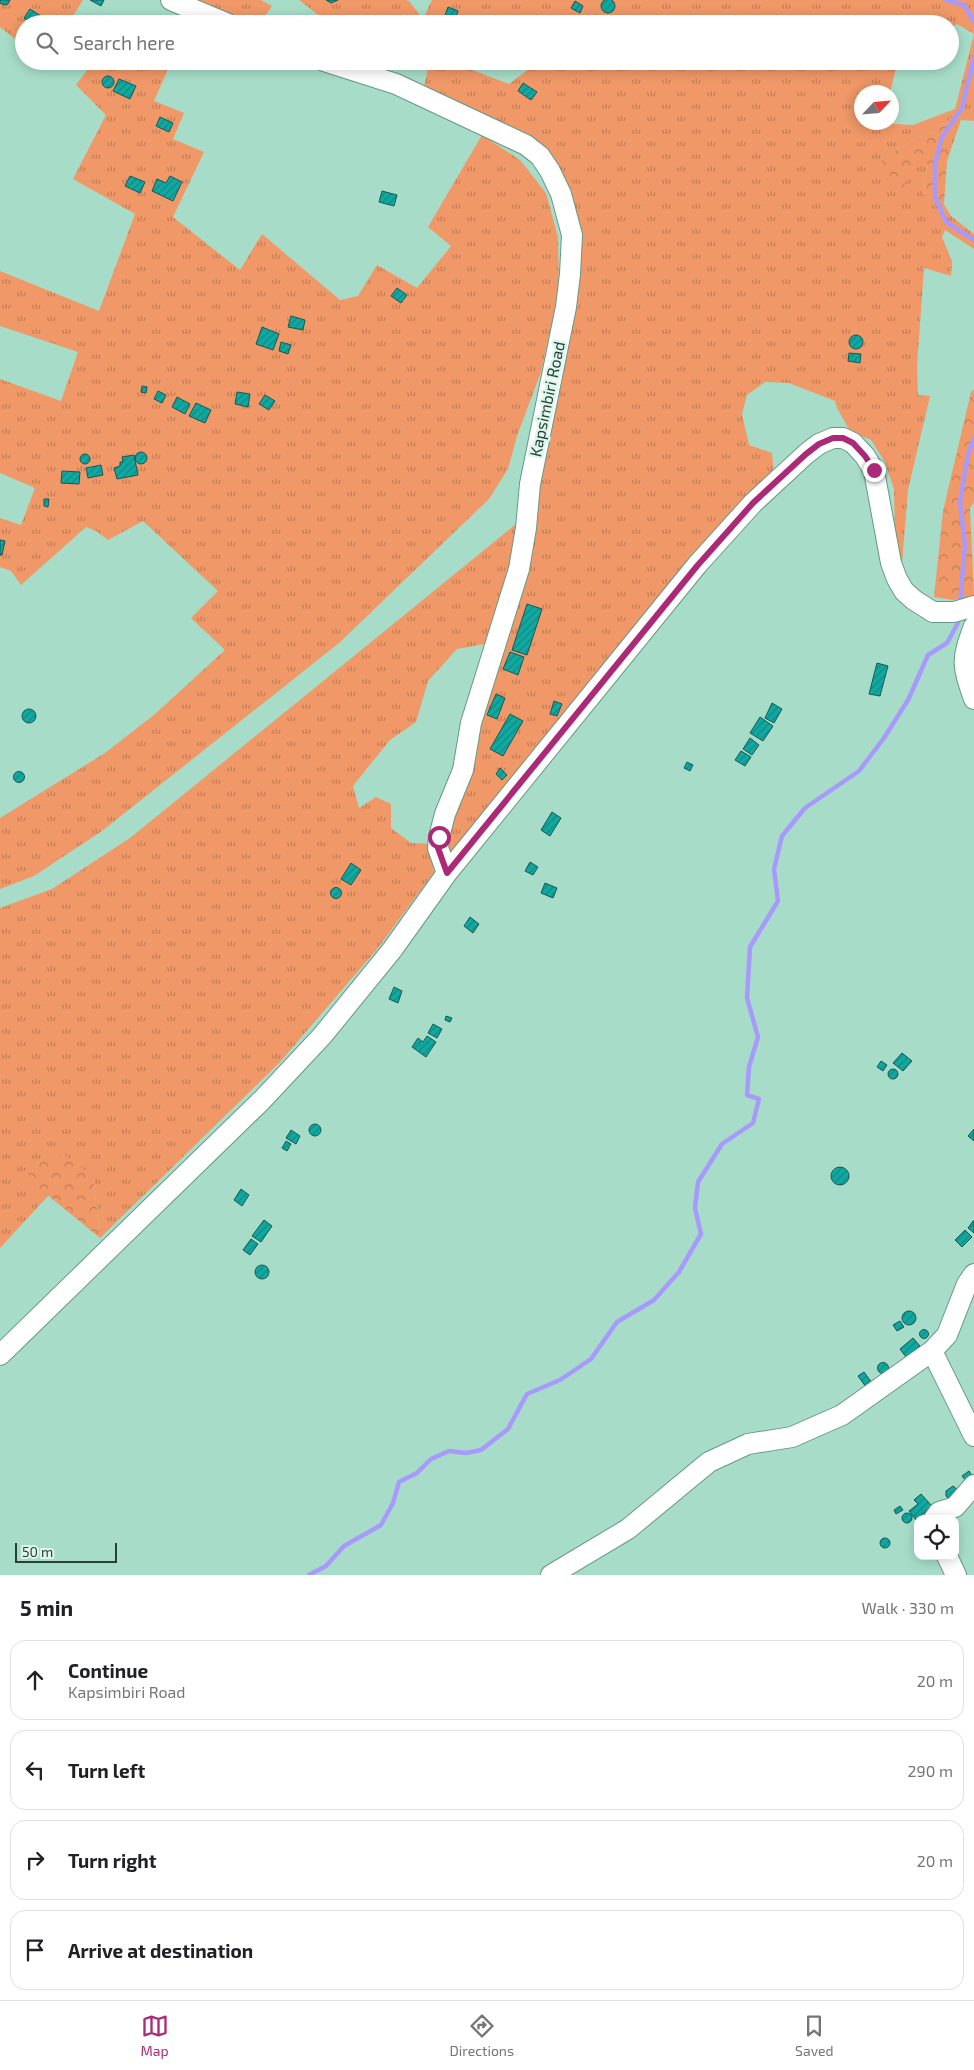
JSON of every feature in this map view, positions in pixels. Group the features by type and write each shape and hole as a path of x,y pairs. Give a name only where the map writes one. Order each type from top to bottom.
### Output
{"street":[{"path":"171,0 207,15"},
{"name":"Kapsimbiri Road","path":"352,70 396,84 526,145 540,156 550,171 561,194 572,235 572,256 566,307 530,484 526,528 519,569 471,723 462,770 445,814 439,837 438,848 447,873"},
{"path":"0,1355 262,1100 322,1036 392,950 447,873 697,566 753,503 819,444 833,438 843,438 853,443 874,470 891,563 904,591 933,612 968,613 963,665 974,699"},
{"path":"551,1575 628,1529 709,1462 748,1444 792,1437 842,1416 932,1351 947,1335 967,1284 974,1274"},
{"path":"932,1351 974,1436"},
{"path":"937,1515 940,1512 956,1507 974,1485"},
{"path":"949,1560 956,1575"}],"green space":[{"path":"0,0 83,0 74,15 15,15 15,39 0,27"},
{"path":"192,0 261,0 272,6 266,15 226,15"},
{"path":"299,0 406,0 409,1 420,15 318,15"},
{"path":"432,0 974,0 974,34 959,25 959,15 425,15"},
{"path":"974,34 974,121 961,120 953,116 944,126 919,137 881,159 914,168 928,163 923,194 944,204 951,216 974,234 974,249 945,230 942,237 952,261 951,276 924,268 917,366 918,395 930,396 908,490 902,564 895,540 894,489 885,462 871,440 850,431 835,401 789,383 765,382 747,395 742,414 749,445 772,453 774,472 719,526 623,641 448,858 444,850 475,726 520,602 535,516 536,494 579,255 558,174 423,90 428,70 472,70 509,84 528,70 896,70 892,85 854,85 854,130 899,130 899,124 913,125 955,109"},
{"path":"87,70 168,70 154,101 184,113 173,139 204,152 173,217 240,270 262,234 340,300 358,296 377,265 417,288 451,246 428,227 482,135 520,160 546,193 558,237 559,290 541,372 517,436 508,469 489,499 339,643 102,831 34,876 0,889 0,818 105,753 155,714 225,650 191,618 218,591 143,521 108,540 96,531 86,527 21,585 11,571 0,567 0,518 21,525 35,488 0,473 0,379 61,401 78,352 0,326 0,271 99,311 135,214 73,179 106,115 76,85"},
{"path":"953,116 961,120 947,161 944,204 923,194 928,164 914,168 902,189 891,183 881,159 919,137 944,126"},
{"path":"974,390 974,502 970,508 974,596 953,600 934,597 943,511 971,392"},
{"path":"516,524 510,564 485,644 457,649 428,681 416,722 390,740 353,786 359,808 376,797 391,804 391,828 411,843 431,844 434,872 378,948 280,1062 100,1238 93,1176 28,1179 49,1195 0,1248 0,908 52,889 130,838"},
{"path":"63,1154 93,1176 100,1238 28,1179 32,1161"}],"building":[{"path":"608,-1 613,1 615,6 613,11 608,13 603,11 601,6 603,1"},
{"path":"0,0 10,0 8,4 4,5 0,3"},
{"path":"90,0 104,0 101,6"},
{"path":"326,0 338,0 331,3"},
{"path":"575,1 583,6 580,13 571,8"},
{"path":"448,7 458,11 457,15 445,15"},
{"path":"30,9 39,15 26,15"},
{"path":"106,76 110,76 114,82 110,88 106,88 102,84 102,80"},
{"path":"119,79 136,86 130,99 113,91"},
{"path":"523,83 537,92 531,100 518,91"},
{"path":"160,117 173,123 169,132 156,126"},
{"path":"130,176 145,182 140,193 125,186"},
{"path":"170,176 182,182 173,201 152,191 157,179 166,183"},
{"path":"382,191 397,195 394,206 379,202"},
{"path":"397,288 407,295 401,303 391,296"},
{"path":"291,316 305,320 303,330 288,327"},
{"path":"262,327 279,334 273,350 256,344"},
{"path":"856,335 861,337 863,342 861,347 856,349 851,347 849,342 851,337"},
{"path":"281,342 291,345 288,354 279,351"},
{"path":"849,353 861,354 860,363 848,361"},
{"path":"142,386 147,387 146,393 141,392"},
{"path":"158,391 166,395 162,403 154,399"},
{"path":"237,392 250,394 248,407 235,404"},
{"path":"265,395 275,401 269,410 259,404"},
{"path":"177,397 190,404 185,414 172,407"},
{"path":"196,403 211,410 205,423 189,416"},
{"path":"143,452 146,453 146,463 139,464 136,463 135,456 136,453"},
{"path":"85,454 90,459 85,464 80,459"},
{"path":"134,455 138,475 117,479 114,468 120,466 120,462 123,462 122,457"},
{"path":"101,465 103,475 88,478 86,468"},
{"path":"62,471 80,472 79,484 61,483"},
{"path":"44,499 49,499 48,507 44,506"},
{"path":"0,540 5,541 2,555 0,555"},
{"path":"527,604 542,609 527,655 512,650"},
{"path":"510,652 524,657 518,675 503,669"},
{"path":"877,663 888,666 880,696 869,694"},
{"path":"496,694 505,698 497,719 487,715"},
{"path":"554,701 562,704 557,716 550,714"},
{"path":"772,703 782,709 774,723 765,718"},
{"path":"26,709 32,709 36,716 32,723 26,723 22,719 22,713"},
{"path":"510,714 523,721 503,756 490,749"},
{"path":"760,717 773,726 763,741 750,733"},
{"path":"750,738 759,745 752,755 743,749"},
{"path":"741,751 751,757 745,766 735,760"},
{"path":"687,762 693,765 690,771 684,768"},
{"path":"500,768 507,775 502,780 496,774"},
{"path":"19,771 25,777 19,783 13,777"},
{"path":"552,812 561,818 550,836 541,830"},
{"path":"530,862 538,867 533,875 525,871"},
{"path":"351,863 361,870 351,885 341,879"},
{"path":"545,883 557,888 553,898 541,893"},
{"path":"336,887 342,893 336,899 330,893"},
{"path":"470,917 479,924 473,933 464,926"},
{"path":"394,987 402,991 398,1003 389,999"},
{"path":"446,1016 452,1018 450,1022 445,1020"},
{"path":"433,1024 442,1029 437,1038 428,1033"},
{"path":"427,1036 436,1042 426,1057 412,1047 418,1038 423,1042"},
{"path":"902,1053 912,1061 903,1071 893,1063"},
{"path":"881,1061 887,1065 883,1071 877,1067"},
{"path":"891,1069 895,1069 898,1074 897,1078 891,1079 888,1076 888,1072"},
{"path":"317,1124 320,1125 320,1135 313,1136 310,1135 309,1128 310,1125"},
{"path":"974,1129 974,1141 968,1136"},
{"path":"291,1130 300,1136 296,1144 286,1138"},
{"path":"286,1141 291,1144 287,1151 282,1148"},
{"path":"840,1167 846,1170 849,1176 846,1182 840,1185 834,1182 831,1176 834,1170"},
{"path":"241,1189 249,1195 242,1206 234,1200"},
{"path":"264,1220 272,1226 261,1242 252,1236"},
{"path":"974,1221 974,1233 968,1228"},
{"path":"965,1230 972,1237 962,1247 955,1240"},
{"path":"251,1239 258,1244 250,1255 243,1250"},
{"path":"259,1265 265,1265 269,1272 265,1279 259,1279 255,1275 255,1269"},
{"path":"909,1311 914,1313 916,1318 914,1323 909,1325 904,1323 902,1318 904,1313"},
{"path":"900,1321 904,1327 897,1331 893,1325"},
{"path":"924,1330 928,1334 924,1338 920,1334"},
{"path":"913,1338 920,1346 906,1357 900,1349"},
{"path":"883,1362 889,1368 883,1374 877,1368"},
{"path":"864,1372 872,1383 866,1387 858,1376"},
{"path":"969,1471 973,1477 966,1481 962,1476"},
{"path":"953,1486 958,1490 949,1499 946,1496 946,1491"},
{"path":"921,1494 932,1506 922,1515 914,1515 914,1517 909,1511 918,1504 914,1500"},
{"path":"900,1506 903,1510 896,1514 894,1510"},
{"path":"907,1513 912,1518 907,1523 902,1518"},
{"path":"885,1538 890,1543 885,1548 880,1543"}],"waterway":[{"path":"946,0 964,5 974,22"},
{"path":"974,57 962,108 942,137 935,164 935,197 946,222 974,240"},
{"path":"960,605 965,544 960,502 968,454 974,438"},
{"path":"309,1575 326,1566 344,1546 381,1525 393,1503 399,1482 417,1473 431,1459 449,1451 466,1453 481,1450 508,1429 527,1394 560,1380 591,1359 617,1322 654,1300 679,1272 701,1234 695,1208 698,1182 722,1144 753,1123 759,1099 747,1095 749,1067 758,1037 747,998 750,947 778,901 774,869 782,836 805,808 859,771 884,738 908,700 928,655 947,643 958,623 959,617"}],"route":[{"path":"439,837 438,848 440,858 447,873 697,566 753,503 806,454 819,444 833,438 843,438 853,443 874,470"}]}
